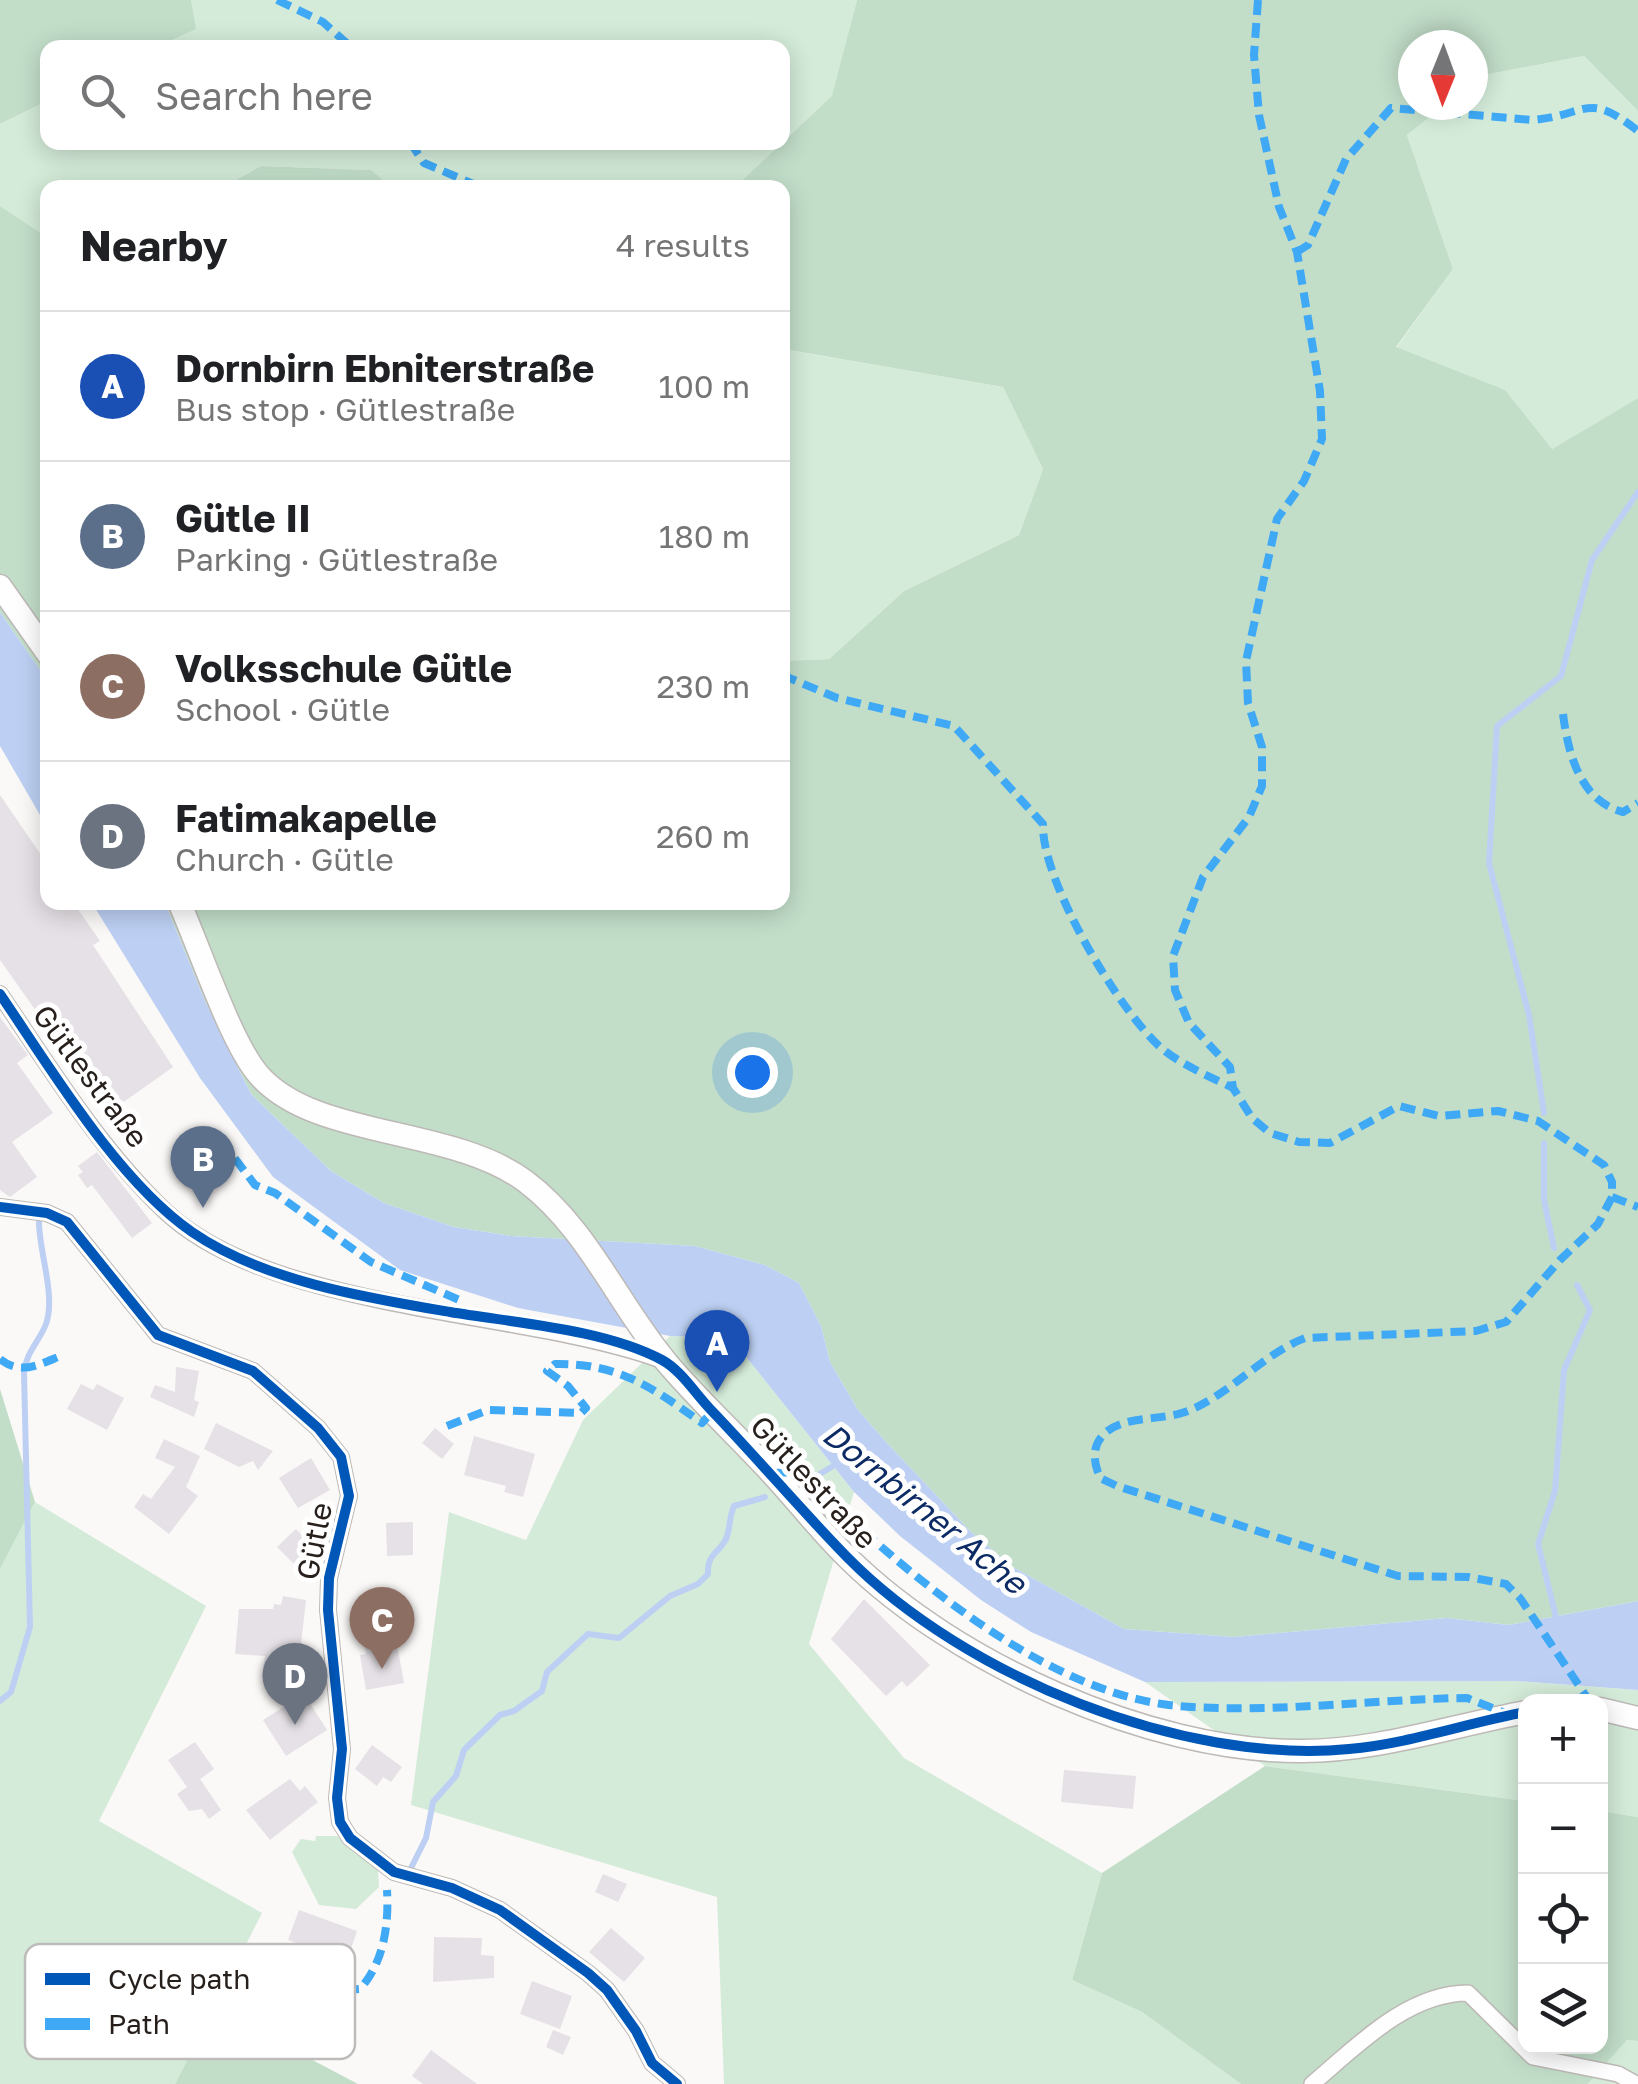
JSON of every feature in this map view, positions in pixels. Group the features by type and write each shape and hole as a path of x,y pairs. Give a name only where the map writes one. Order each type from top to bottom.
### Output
{"street":[{"path":"0,586 40,643"},
{"path":"182,910 254,1071 291,1102 462,1150 526,1182 569,1224 665,1361"},
{"name":"Gütlestraße","path":"0,994 100,1137 165,1212 216,1246 335,1288 577,1335 665,1361 850,1561 900,1602 974,1652 1153,1731 1198,1742 1297,1752 1352,1749 1518,1714"},
{"name":"Gütle","path":"0,1206 46,1213 67,1222 158,1335 253,1371 334,1444 348,1478 349,1496 329,1578 328,1610 342,1749 337,1798 340,1822 350,1838 394,1872 452,1888 500,1910 588,1973 626,2017 652,2063 677,2084"},
{"path":"1608,1711 1638,1718"},
{"path":"1312,2084 1380,2027 1441,1993 1468,1994 1533,2058 1618,2074 1636,2084"}],"green space":[{"path":"0,0 191,0 196,29 172,40 40,40 40,104 0,124"},
{"path":"191,0 857,0 833,96 790,136 790,40 172,40 195,29"},
{"path":"857,0 1638,0 1638,111 1584,56 1488,74 1488,30 1398,30 1398,120 1426,120 1407,135 1453,269 1396,347 1505,390 1552,449 1638,398 1638,1601 1509,1625 1447,1618 1234,1637 1124,1629 1011,1566 970,1531 887,1443 858,1410 830,1362 821,1326 799,1283 765,1265 695,1246 511,1236 454,1227 384,1203 331,1171 251,1094 205,1001 168,910 790,910 790,661 829,659 904,591 1019,535 1043,469 1003,387 790,350 790,180 742,180 774,150 790,150 790,135 832,96"},
{"path":"1584,56 1638,111 1638,398 1552,449 1504,390 1396,348 1453,269 1407,135 1426,120 1488,120 1488,74"},
{"path":"40,104 40,150 775,150 743,180 382,180 370,170 261,166 236,180 40,180 40,232 0,206 0,124"},
{"path":"261,166 371,170 383,180 236,180"},
{"path":"0,206 40,232 40,670 0,612"},
{"path":"790,350 1003,387 1043,469 1019,535 904,591 829,659 790,661"},
{"path":"670,1336 731,1338 854,1492 809,1644 904,1758 1102,1873 1072,1980 1142,2012 1241,2084 724,2084 717,1897 411,1805 449,1512 526,1540 583,1420"},
{"path":"0,1389 35,1502 0,1569"},
{"path":"35,1502 206,1606 99,1821 262,1913 246,1944 25,1944 25,2059 188,2059 175,2084 0,2084 0,1569"},
{"path":"1516,1681 1638,1690 1638,1817 1608,1812 1608,1694 1518,1694 1518,1800 1265,1766 1145,1682"},
{"path":"1265,1766 1518,1800 1518,2054 1608,2054 1608,1812 1638,1817 1638,2041 1627,2040 1588,2084 1241,2084 1142,2012 1072,1980 1102,1873"},
{"path":"316,1836 338,1836 378,1868 379,1887 356,1909 319,1905 292,1852 301,1839 315,1841"},
{"path":"1627,2040 1638,2041 1638,2084 1588,2084"},
{"path":"188,2059 311,2059 358,2084 175,2084"}],"water":[{"path":"0,612 40,670 40,815 0,746"},
{"name":"Dornbirner Ache","path":"96,910 168,910 205,1001 251,1094 331,1171 384,1203 454,1227 511,1236 695,1246 765,1265 799,1283 821,1326 830,1362 858,1410 887,1443 970,1531 1011,1566 1124,1629 1234,1637 1447,1618 1509,1625 1638,1601 1638,1690 1516,1681 1145,1682 1031,1632 981,1600 900,1536 854,1492 731,1338 670,1336 518,1308 400,1270 273,1177 200,1078"}],"building":[{"path":"0,795 40,853 40,910 79,910 100,941 93,945 173,1067 108,1113 0,960"},
{"path":"0,1017 28,1055 17,1063 53,1113 12,1142 37,1177 10,1197 0,1190"},
{"path":"97,1152 152,1223 132,1238 92,1185 87,1188 78,1175 83,1172 78,1166"},
{"path":"176,1367 199,1371 194,1400 199,1402 194,1417 150,1397 155,1385 175,1392"},
{"path":"81,1384 93,1390 97,1384 124,1398 107,1430 67,1409"},
{"path":"216,1423 273,1451 258,1470 253,1461 239,1467 204,1449"},
{"path":"435,1428 454,1444 442,1459 422,1443"},
{"path":"474,1436 535,1454 523,1497 504,1492 506,1486 464,1475"},
{"path":"164,1439 200,1456 186,1487 198,1496 169,1534 134,1507 143,1494 151,1499 175,1467 155,1458"},
{"path":"311,1458 330,1490 298,1508 279,1478"},
{"path":"413,1522 413,1555 387,1556 386,1523"},
{"path":"296,1529 314,1548 296,1566 277,1547"},
{"path":"283,1596 306,1600 301,1645 293,1644 289,1671 263,1667 265,1656 235,1654 239,1609 273,1609 274,1604 281,1605"},
{"path":"864,1599 930,1665 907,1687 902,1681 886,1696 831,1639"},
{"path":"393,1622 404,1683 366,1690 360,1655 366,1654 361,1627"},
{"path":"304,1694 327,1730 286,1756 263,1720"},
{"path":"195,1742 214,1769 200,1779 221,1810 209,1819 202,1809 189,1811 177,1794 187,1787 168,1760"},
{"path":"372,1745 402,1767 391,1782 383,1777 377,1786 355,1769"},
{"path":"1064,1770 1136,1776 1133,1809 1061,1802"},
{"path":"290,1779 300,1791 305,1786 318,1802 270,1840 246,1810"},
{"path":"603,1874 627,1884 618,1902 595,1892"},
{"path":"299,1910 357,1931 353,1944 299,1944 288,1940"},
{"path":"611,1928 645,1958 624,1982 589,1952"},
{"path":"434,1937 482,1938 481,1955 494,1956 494,1978 433,1982"},
{"path":"532,1981 572,1996 560,2029 520,2014"},
{"path":"553,2030 571,2037 563,2055 546,2047"},
{"path":"431,2050 477,2084 423,2084 412,2076"}],"waterway":[{"path":"1544,1113 1529,1015 1489,863 1497,726 1561,676 1592,560 1638,492"},
{"path":"1544,1143 1544,1200 1554,1248"},
{"path":"0,1701 11,1692 30,1627 24,1373 49,1313 39,1222"},
{"path":"1558,1625 1538,1544 1555,1491 1564,1370 1590,1310 1577,1285"},
{"path":"800,1486 838,1463"},
{"path":"411,1868 426,1838 433,1802 456,1776 464,1750 500,1715 514,1711 542,1691 547,1672 588,1634 619,1638 670,1596 698,1584 708,1574 711,1558 726,1539 734,1506 765,1497"}],"marked path":[{"path":"277,0 323,22 343,40"},
{"path":"1258,0 1254,55 1259,115 1279,207 1297,252 1320,391 1322,439 1304,481 1277,519 1246,661 1248,703 1262,747 1262,786 1249,817 1203,877 1173,956 1175,990 1189,1023 1230,1067 1233,1088 1252,1118 1270,1133 1299,1142 1330,1143 1399,1106 1439,1116 1498,1111 1538,1121 1604,1165 1612,1182 1612,1197 1598,1224 1560,1260 1506,1322 1476,1331 1305,1338 1274,1354 1201,1405 1111,1429 1097,1445 1095,1461 1100,1478 1117,1486 1398,1576 1468,1577 1506,1584 1520,1598 1585,1694"},
{"path":"1297,252 1308,245 1346,159 1391,108 1533,120 1597,108 1638,131"},
{"path":"415,150 424,163 464,180"},
{"path":"790,678 837,698 954,726 1043,824 1054,877 1068,909 1103,973 1142,1028 1176,1058 1233,1088"},
{"path":"1563,714 1573,759 1596,798 1623,812 1638,803"},
{"path":"221,1140 255,1185 275,1193 371,1262 464,1302"},
{"path":"1612,1197 1638,1207"},
{"path":"0,1359 23,1368 63,1355"},
{"path":"447,1426 488,1410 581,1413 586,1408 568,1386 547,1371 555,1364 617,1373 651,1389 702,1423 712,1412"},
{"path":"772,1473 799,1472 812,1488 928,1586 1007,1641 1092,1685 1136,1699 1179,1706 1251,1708 1467,1698 1505,1713"},
{"path":"355,1989 360,1989 375,1967 383,1942 387,1890"}],"cycle path":[{"path":"0,994 112,1154 138,1184 192,1232 251,1263 316,1285 418,1307 587,1334 662,1360 847,1557 895,1600 951,1639 1013,1674 1080,1704 1148,1727 1217,1742 1285,1750 1371,1746 1518,1714"},
{"path":"0,1207 47,1213 67,1222 158,1335 253,1371 318,1428 341,1457 349,1496 329,1578 328,1610 342,1749 337,1798 340,1822 350,1838 394,1872 452,1888 500,1910 588,1973 607,1990 636,2031 652,2063 677,2084"}],"place":[{"name":"Gütle II","path":"203,1208"},
{"name":"Dornbirn Ebniterstraße","path":"717,1392"},
{"name":"Volksschule Gütle","path":"382,1669"},
{"name":"Fatimakapelle","path":"295,1725"}]}
